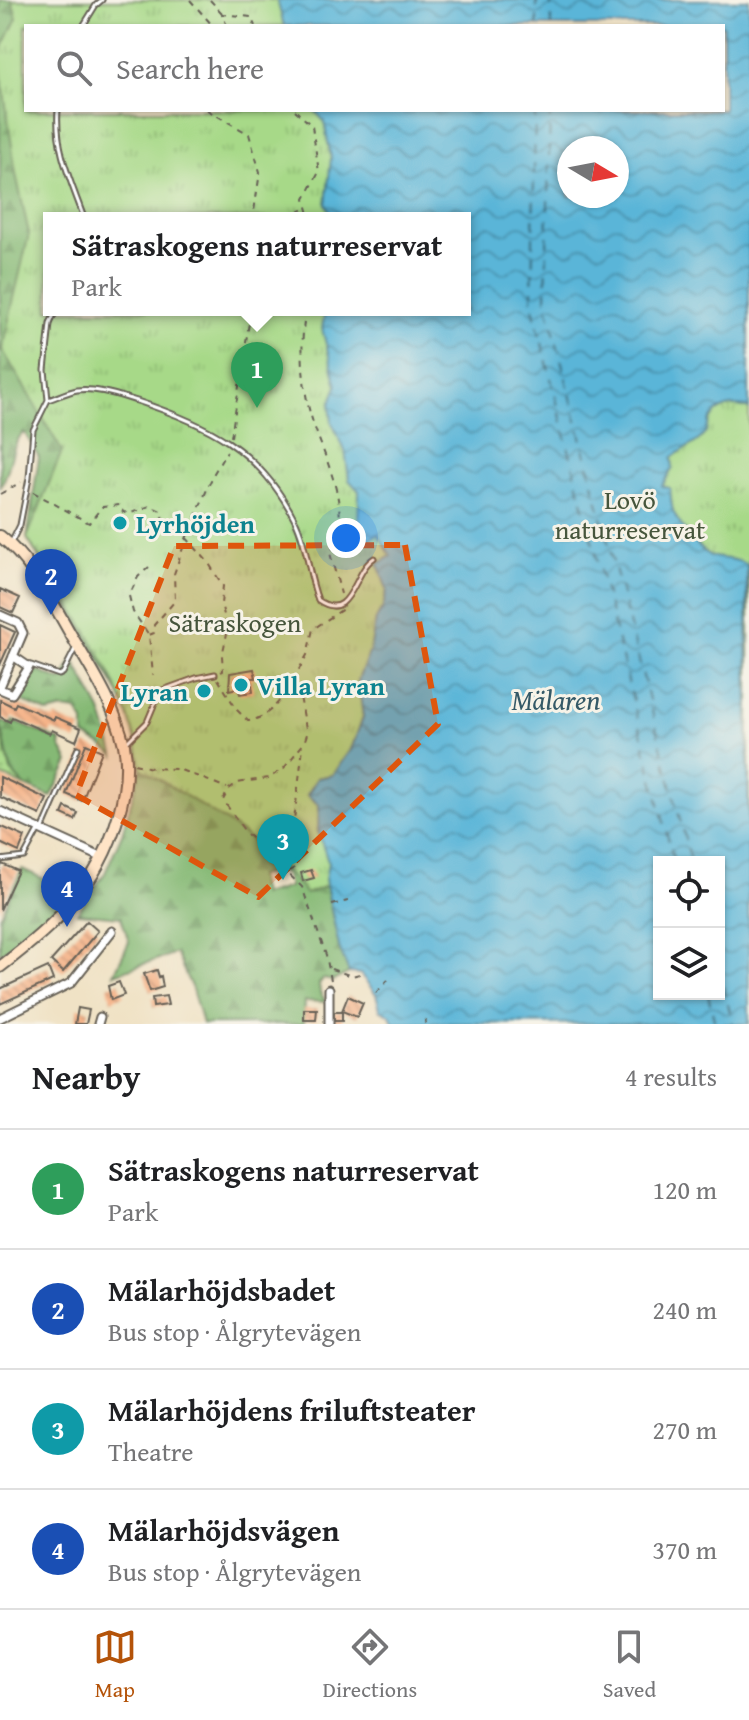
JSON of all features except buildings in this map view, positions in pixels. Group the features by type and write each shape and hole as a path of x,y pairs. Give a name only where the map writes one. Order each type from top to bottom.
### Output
{"street":[{"path":"0,536 37,577 109,703 124,746 126,762 122,803 103,858 74,903 0,967"},
{"path":"0,615 22,627 23,633 13,656 0,688 12,694 29,667 13,656"},
{"path":"0,811 103,858"},
{"path":"0,1018 71,983 112,931"},
{"path":"329,989 329,1024"}],"lane":[{"path":"84,24 102,0"},
{"path":"58,112 59,143 82,212"},
{"path":"10,544 20,525 29,478 33,430 48,400 45,370 53,316"},
{"path":"48,400 79,390 127,398 201,424 230,442 264,472 295,521 318,600 326,606 337,606 345,601 362,567 374,558"},
{"path":"29,667 31,665 59,675 77,646"},
{"path":"124,746 147,722 160,691 215,674"},
{"path":"0,860 24,857 41,829 78,748"}],"path":[{"path":"190,0 211,24"},
{"path":"210,0 226,24"},
{"path":"222,14 251,17 254,24"},
{"path":"210,112 249,134 260,172 254,212"},
{"path":"297,112 312,126 319,172 305,199 308,212"},
{"path":"298,212 307,207"},
{"path":"149,635 154,633 154,625 175,601 174,574 214,473 230,442 250,316"},
{"path":"288,872 296,867 301,851 294,820 307,734 296,675 307,655 313,629 345,610 347,605 338,589 330,553 337,542 340,519 336,489 309,407 302,329 305,316"},
{"path":"0,494 29,478"},
{"path":"26,488 89,523 102,507 120,505 123,512 131,513 150,506 161,511 166,526 176,526 208,562 223,586 221,604 228,629 222,656 223,671 215,674 237,710 248,721 259,719 280,700 280,689 287,684 297,684"},
{"path":"149,567 138,577 129,596 133,612 149,635 153,675"},
{"path":"304,743 284,768 269,778 237,783 223,800 246,833 302,887 330,969 329,989"},
{"path":"126,762 152,768 178,769 229,789"},
{"path":"332,905 348,901"},
{"path":"330,969 352,976 360,974"},
{"path":"376,993 388,980"},
{"path":"425,1024 426,1019"}],"highlighted area":[{"path":"405,545 438,724 258,897 76,795 174,546"}],"green space":[{"path":"0,0 151,0 24,24 24,112 48,212 43,212 43,316 52,316 325,881 339,947 349,973 333,981 323,979 319,984 320,992 326,1002 305,1001 304,1024 202,1024 192,989 176,953 114,974 129,942 121,917 77,913 105,873 122,834 141,768 132,722 117,690 27,538 39,457 24,432 16,444 0,487","holes":["279,871 286,876 289,887 262,895 258,876"]},
{"path":"12,0 420,0 428,24 24,24 24,112 463,112 464,212 43,212 43,316 464,316 464,366 606,208 629,208 629,144 725,112 725,24 749,0 749,892 725,868 725,856 658,856 446,835 306,894 250,839 141,768 135,737 112,677 27,538 62,451 2,349 29,234 16,174 0,53 17,18"},
{"path":"73,659 101,711 115,756 84,736 84,722 77,711 63,709 48,713 15,698 29,667 62,681"},
{"path":"0,721 11,725 13,721 61,741 60,746 69,762 51,797 25,786 11,771"},
{"path":"0,726 11,771 25,786 0,775"},
{"path":"22,869 70,891 37,926 0,954 0,917"}],"water":[{"name":"Mälaren","path":"277,0 749,0 749,409 732,406 716,412 702,437 672,458 673,468 662,486 670,488 676,518 702,549 711,556 747,565 749,1024 393,1023 390,1015 380,1009 376,994 360,974 349,973 339,947 325,880 328,862 318,831 319,805 307,795 317,778 332,775 352,747 363,717 358,680 387,590 378,564 391,556 378,534 365,541 358,528 359,491 349,480 345,451 332,423 330,404 337,386 322,329 324,316 471,316 471,212 330,212 326,204 331,158 324,121 316,112 725,112 725,24 283,24"}],"ferry route":[{"path":"537,0 537,24"},
{"path":"551,0 551,24"},
{"path":"535,112 532,304 672,856"},
{"path":"550,112 546,301 689,856"},
{"path":"725,993 733,1024"},
{"path":"709,1000 715,1024"}],"place":[{"name":"Sätraskogens naturreservat","path":"257,408"},
{"name":"Lyrhöjden","path":"120,523"},
{"name":"Mälarhöjdsbadet","path":"51,615"},
{"name":"Villa Lyran","path":"241,685"},
{"name":"Lyran","path":"204,691"},
{"name":"Mälarhöjdens friluftsteater","path":"283,880"},
{"name":"Mälarhöjdsvägen","path":"67,927"}],"park label":[{"name":"Lovö naturreservat","path":"630,514"},
{"name":"Sätraskogen","path":"235,622"}]}
